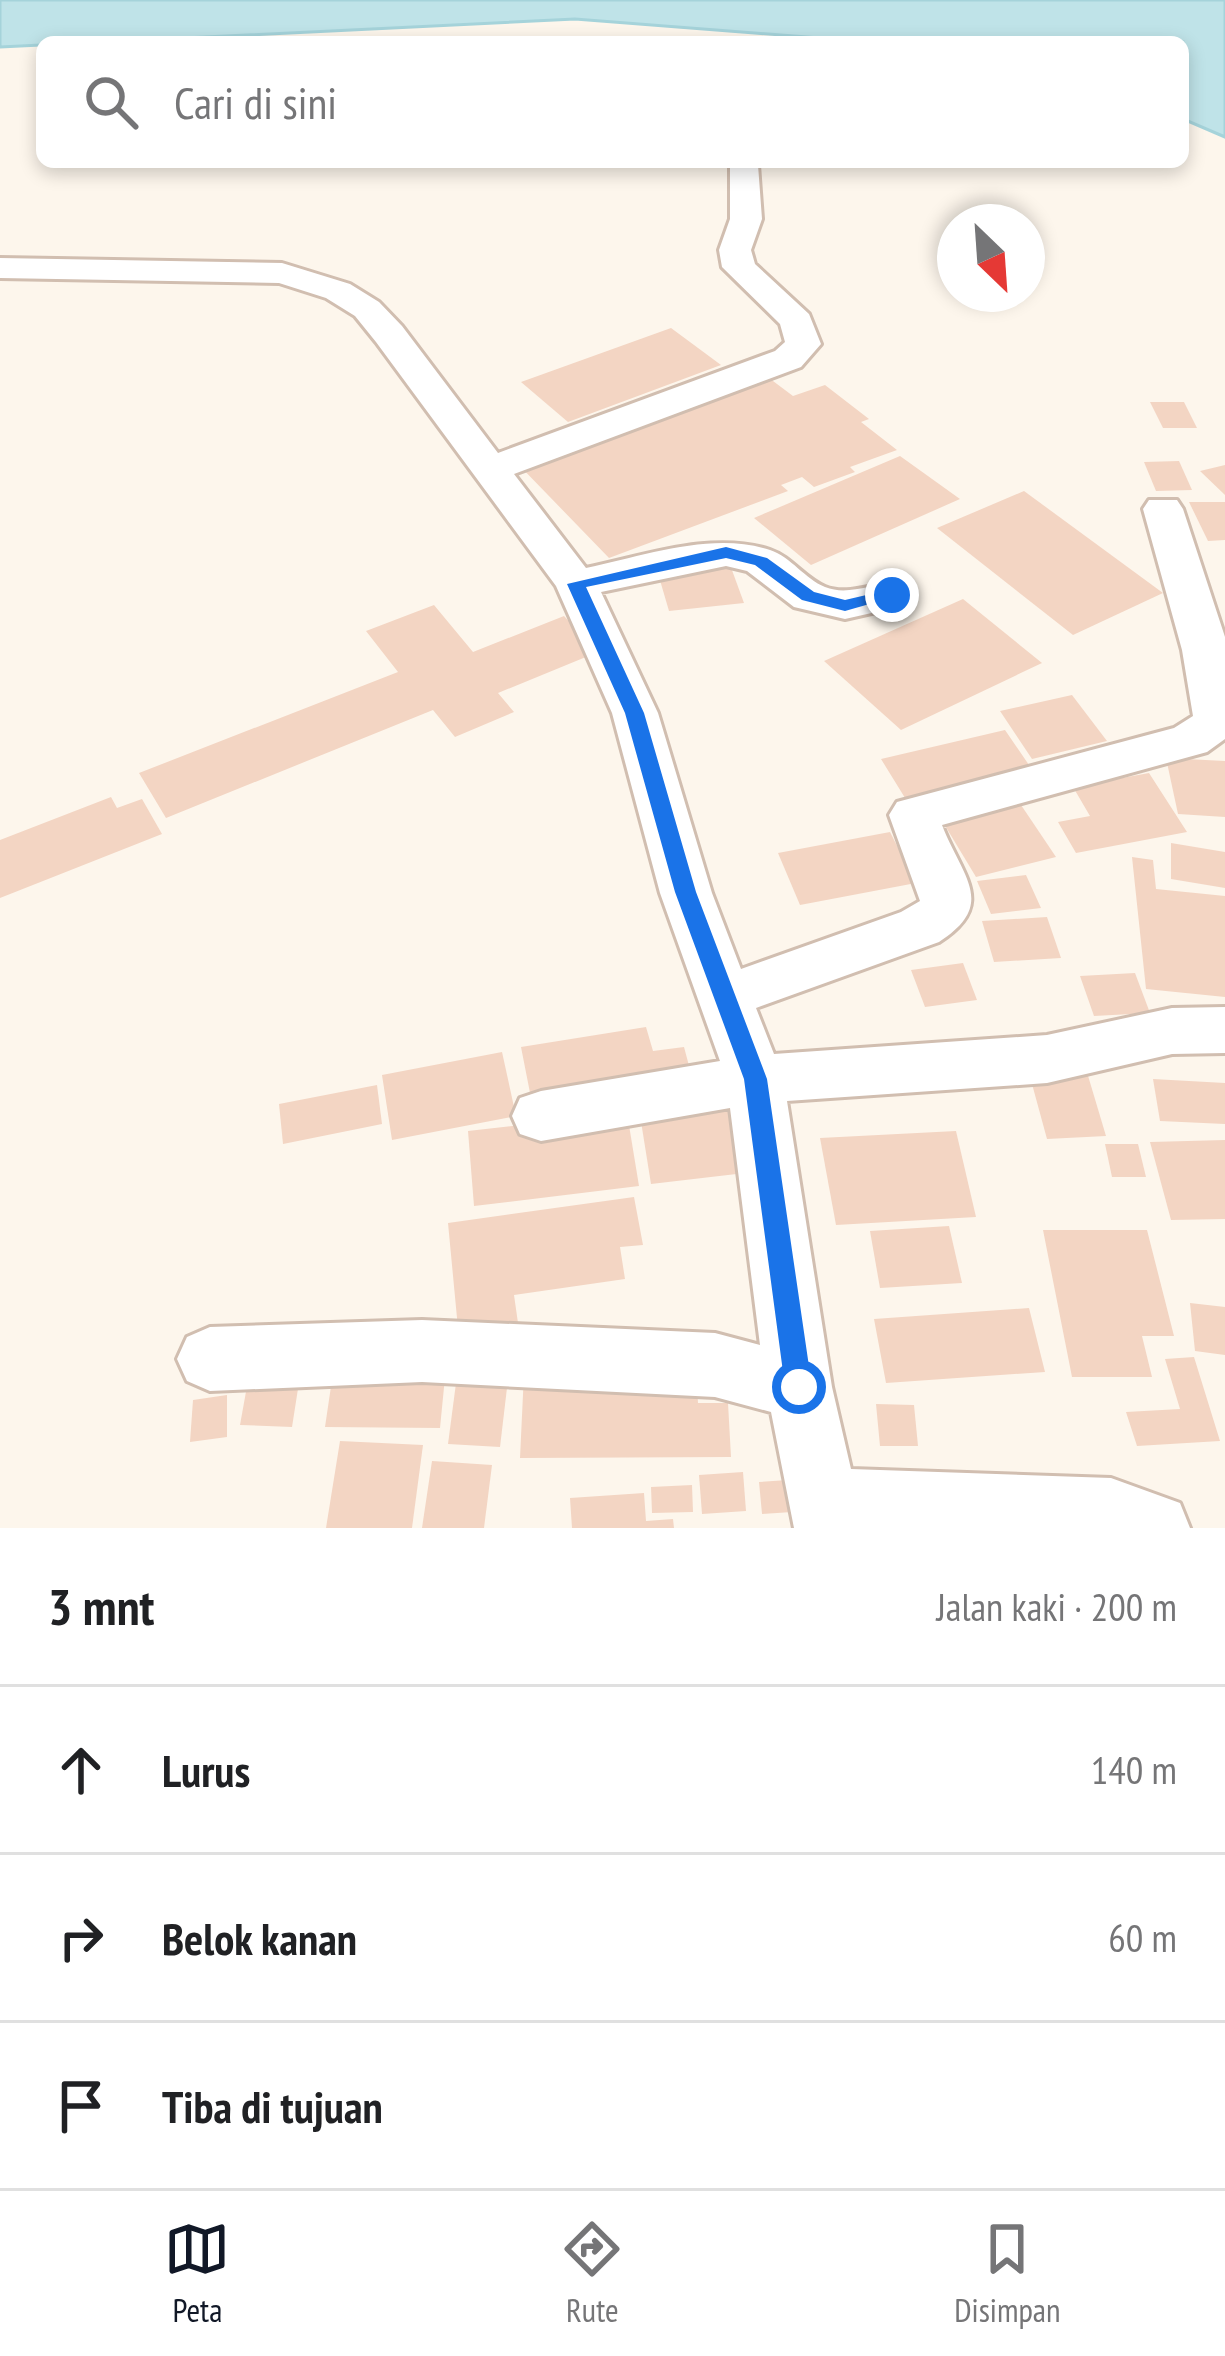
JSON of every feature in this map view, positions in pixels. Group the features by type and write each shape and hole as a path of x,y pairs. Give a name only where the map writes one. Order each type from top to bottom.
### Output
{"street":[{"path":"490,470 788,359 803,344 797,321 740,267 735,250 746,219 743,168"},
{"path":"0,268 282,273 316,280 367,309 576,584 635,713 686,892 755,1079 799,1387 827,1516 1111,1513 1155,1528"},
{"path":"727,996 920,927 946,911 948,890 921,840 914,815 1207,746 1217,722 1214,651 1163,509"},
{"path":"576,584 726,553 761,562 808,596 845,605 892,595"},
{"path":"541,1115 755,1079 1047,1059 1172,1031 1225,1030"},
{"path":"210,1359 422,1351 625,1360 715,1365 799,1387"}],"water":[{"path":"0,0 1225,0 1225,137 1189,122 1189,36 794,36 575,19 226,36 36,36 36,45 0,47"}],"building":[{"path":"671,328 721,365 568,422 521,382"},
{"path":"769,378 793,396 825,385 869,419 861,422 897,450 850,467 855,472 814,487 802,477 781,485 788,491 609,558 517,463"},
{"path":"1150,402 1184,402 1197,428 1163,428"},
{"path":"900,456 960,499 811,565 754,518"},
{"path":"1179,461 1192,490 1156,491 1144,462"},
{"path":"1225,465 1225,495 1200,471"},
{"path":"1024,491 1163,593 1073,635 937,528"},
{"path":"1189,502 1225,502 1225,540 1208,541"},
{"path":"729,562 744,603 669,611 657,570"},
{"path":"963,599 1042,663 901,730 824,661"},
{"path":"434,605 473,652 564,616 598,652 498,693 514,712 455,737 433,710 166,818 139,773 398,672 366,631"},
{"path":"1072,695 1107,741 1032,759 1000,711"},
{"path":"1005,730 1029,765 1044,761 1052,773 910,806 881,759"},
{"path":"1166,758 1225,761 1225,817 1178,814"},
{"path":"1149,773 1187,832 1076,853 1058,822 1090,816 1073,787"},
{"path":"1015,796 1056,857 976,877 938,814"},
{"path":"111,797 117,808 142,799 162,834 0,898 0,840"},
{"path":"890,832 916,883 800,905 778,853"},
{"path":"1171,843 1225,852 1225,888 1171,879"},
{"path":"1132,857 1153,860 1156,889 1225,896 1225,997 1146,989"},
{"path":"1026,875 1041,908 991,914 977,881"},
{"path":"1047,917 1061,958 994,962 982,921"},
{"path":"963,963 977,1000 925,1007 911,970"},
{"path":"1135,973 1150,1013 1094,1016 1080,976"},
{"path":"646,1027 653,1051 684,1047 692,1077 532,1103 521,1047"},
{"path":"502,1052 516,1116 392,1140 382,1075"},
{"path":"1086,1069 1106,1136 1047,1139 1029,1073"},
{"path":"1153,1079 1225,1083 1225,1124 1160,1121"},
{"path":"377,1085 382,1124 283,1144 279,1104"},
{"path":"730,1099 745,1173 651,1184 639,1109"},
{"path":"627,1113 639,1186 474,1206 468,1131"},
{"path":"956,1131 976,1217 836,1225 820,1138"},
{"path":"1225,1140 1225,1219 1171,1220 1150,1142"},
{"path":"1105,1144 1138,1144 1146,1177 1112,1177"},
{"path":"634,1197 643,1245 620,1247 625,1279 514,1295 519,1330 459,1339 448,1223"},
{"path":"949,1226 962,1283 880,1288 870,1231"},
{"path":"1043,1230 1147,1230 1174,1336 1142,1336 1152,1377 1072,1377"},
{"path":"1190,1303 1225,1307 1225,1355 1195,1351"},
{"path":"1029,1308 1045,1372 886,1383 874,1319"},
{"path":"1194,1357 1220,1441 1137,1446 1126,1412 1180,1409 1165,1359"},
{"path":"334,1366 446,1367 440,1428 325,1427"},
{"path":"458,1368 509,1371 500,1447 448,1444"},
{"path":"696,1371 698,1403 728,1403 731,1457 520,1458 524,1373"},
{"path":"249,1375 300,1376 292,1427 240,1425"},
{"path":"227,1395 227,1437 190,1442 193,1400"},
{"path":"876,1404 914,1405 918,1446 880,1446"},
{"path":"340,1441 423,1445 412,1528 326,1528"},
{"path":"432,1461 492,1465 484,1528 422,1528"},
{"path":"743,1472 746,1511 702,1514 699,1475"},
{"path":"788,1480 792,1512 762,1514 759,1482"},
{"path":"692,1485 693,1512 652,1513 651,1487"},
{"path":"644,1493 646,1521 673,1519 674,1528 572,1528 570,1498"}],"route":[{"path":"799,1387 755,1079 686,892 635,713 576,584 726,553 761,562 808,596 845,605 892,595"}]}
